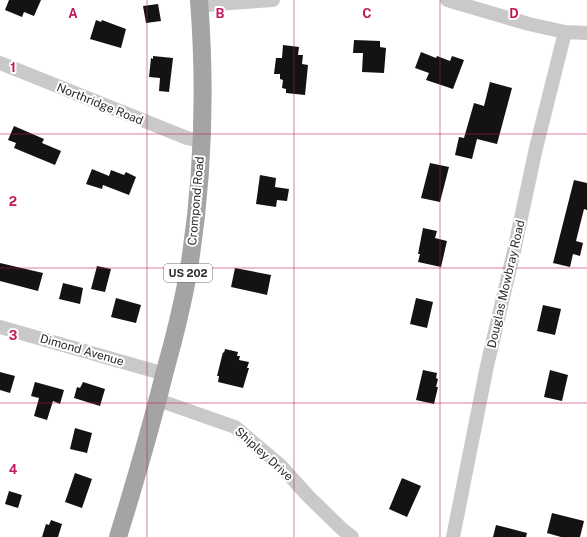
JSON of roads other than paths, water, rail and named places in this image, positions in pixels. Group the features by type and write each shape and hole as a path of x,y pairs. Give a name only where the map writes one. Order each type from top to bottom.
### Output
{"main road":[{"name":"Crompond Road","path":"118,537 165,374 181,308 191,255 197,209 201,141 202,61 199,3"}],"street":[{"path":"199,3 216,4 273,0"},
{"path":"447,0 529,24 565,32 587,33"},
{"name":"Douglas Mowbray Road","path":"453,537 487,366 536,148 565,32"},
{"name":"Northridge Road","path":"0,63 187,138 201,141"},
{"name":"Dimond Avenue","path":"0,327 165,374"},
{"name":"Shipley Drive","path":"158,400 235,427 280,465 311,499 352,537"}]}
